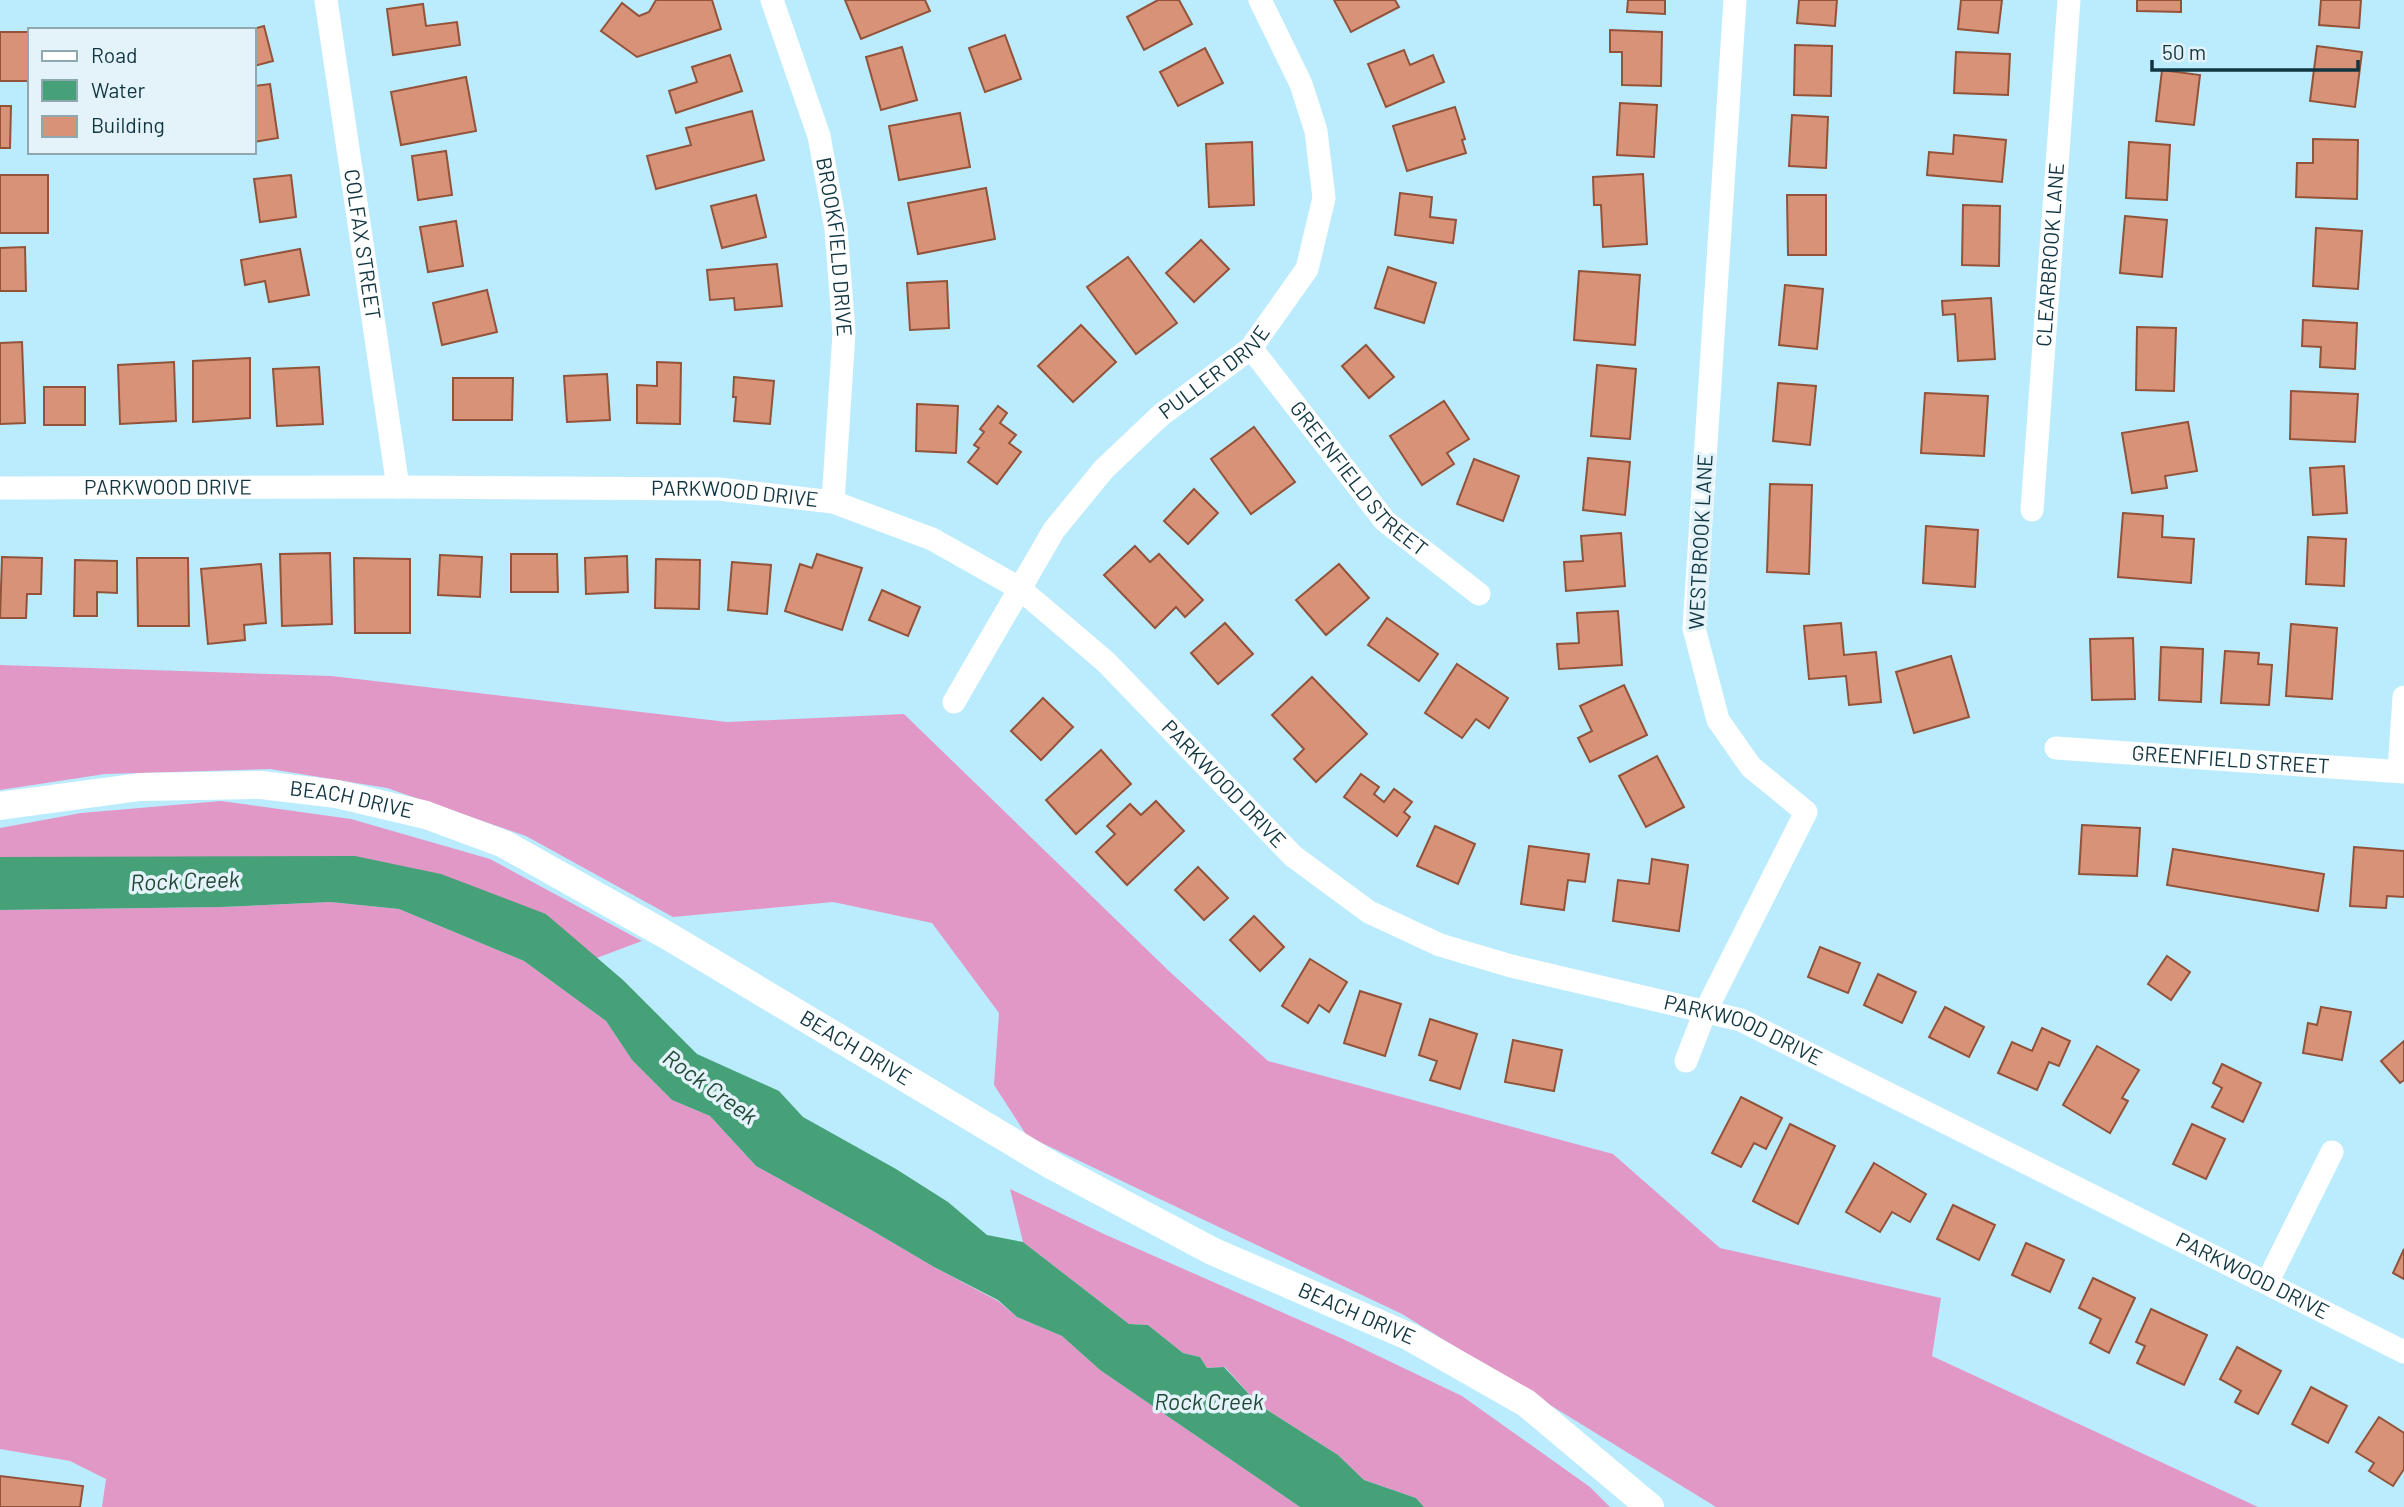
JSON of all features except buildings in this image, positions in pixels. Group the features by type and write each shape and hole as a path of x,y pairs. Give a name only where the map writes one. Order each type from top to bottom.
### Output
{"street":[{"name":"COLFAX STREET","path":"326,0 398,487"},
{"name":"BROOKFIELD DRIVE","path":"772,0 819,136 836,229 844,333 833,502"},
{"name":"PULLER DRIVE","path":"954,702 1054,530 1104,469 1161,415 1251,348 1307,269 1324,198 1316,131 1301,83 1259,0"},
{"name":"WESTBROOK LANE","path":"1686,1061 1705,1012 1806,812 1751,767 1718,720 1694,628 1735,0"},
{"name":"CLEARBROOK LANE","path":"2032,510 2069,0"},
{"name":"GREENFIELD STREET","path":"1251,348 1385,521 1479,594"},
{"name":"PARKWOOD DRIVE","path":"0,488 719,489 833,502 932,539 1020,588 1107,662 1293,856 1369,912 1440,945 1511,966 1741,1020 2404,1352"},
{"path":"2402,772 2404,697"},
{"name":"GREENFIELD STREET","path":"2056,748 2402,772"},
{"name":"BEACH DRIVE","path":"0,806 140,787 261,785 337,794 426,815 504,844 668,936 1051,1166 1212,1251 1410,1337 1526,1403 1650,1507"},
{"path":"2267,1283 2332,1152"}],"shaded area":[{"path":"0,665 331,676 727,722 904,714 1170,972 1268,1061 1613,1154 1720,1248 1941,1298 1932,1356 2258,1507 1716,1507 1402,1314 1027,1136 994,1085 999,1013 932,923 833,902 673,917 526,836 387,788 270,769 105,774 0,790"},
{"path":"221,801 351,819 490,859 642,941 594,959 546,914 45,858 0,857 0,828 81,813"},
{"path":"330,902 399,909 524,961 606,1021 632,1060 672,1100 710,1116 756,1166 998,1301 1017,1317 1062,1336 1100,1370 1300,1507 102,1507 106,1479 70,1461 0,1449 0,910 221,907"},
{"path":"1010,1189 1104,1234 1343,1339 1462,1396 1590,1487 1610,1507 1424,1507 1416,1498 1364,1480 1338,1455 1258,1404 1225,1367 1207,1368 1200,1357 1183,1353 1148,1325 1129,1324 1023,1242"}],"water":[{"name":"Rock Creek","path":"355,856 441,874 546,914 623,980 697,1054 779,1091 803,1117 896,1169 948,1202 987,1235 1023,1242 1129,1324 1148,1325 1183,1353 1200,1357 1207,1368 1224,1367 1258,1404 1338,1455 1364,1480 1416,1498 1424,1507 1300,1507 1100,1370 1062,1336 1017,1317 998,1300 934,1267 756,1166 710,1116 672,1100 632,1060 606,1021 524,961 399,909 330,902 221,907 0,910 0,857"}]}
